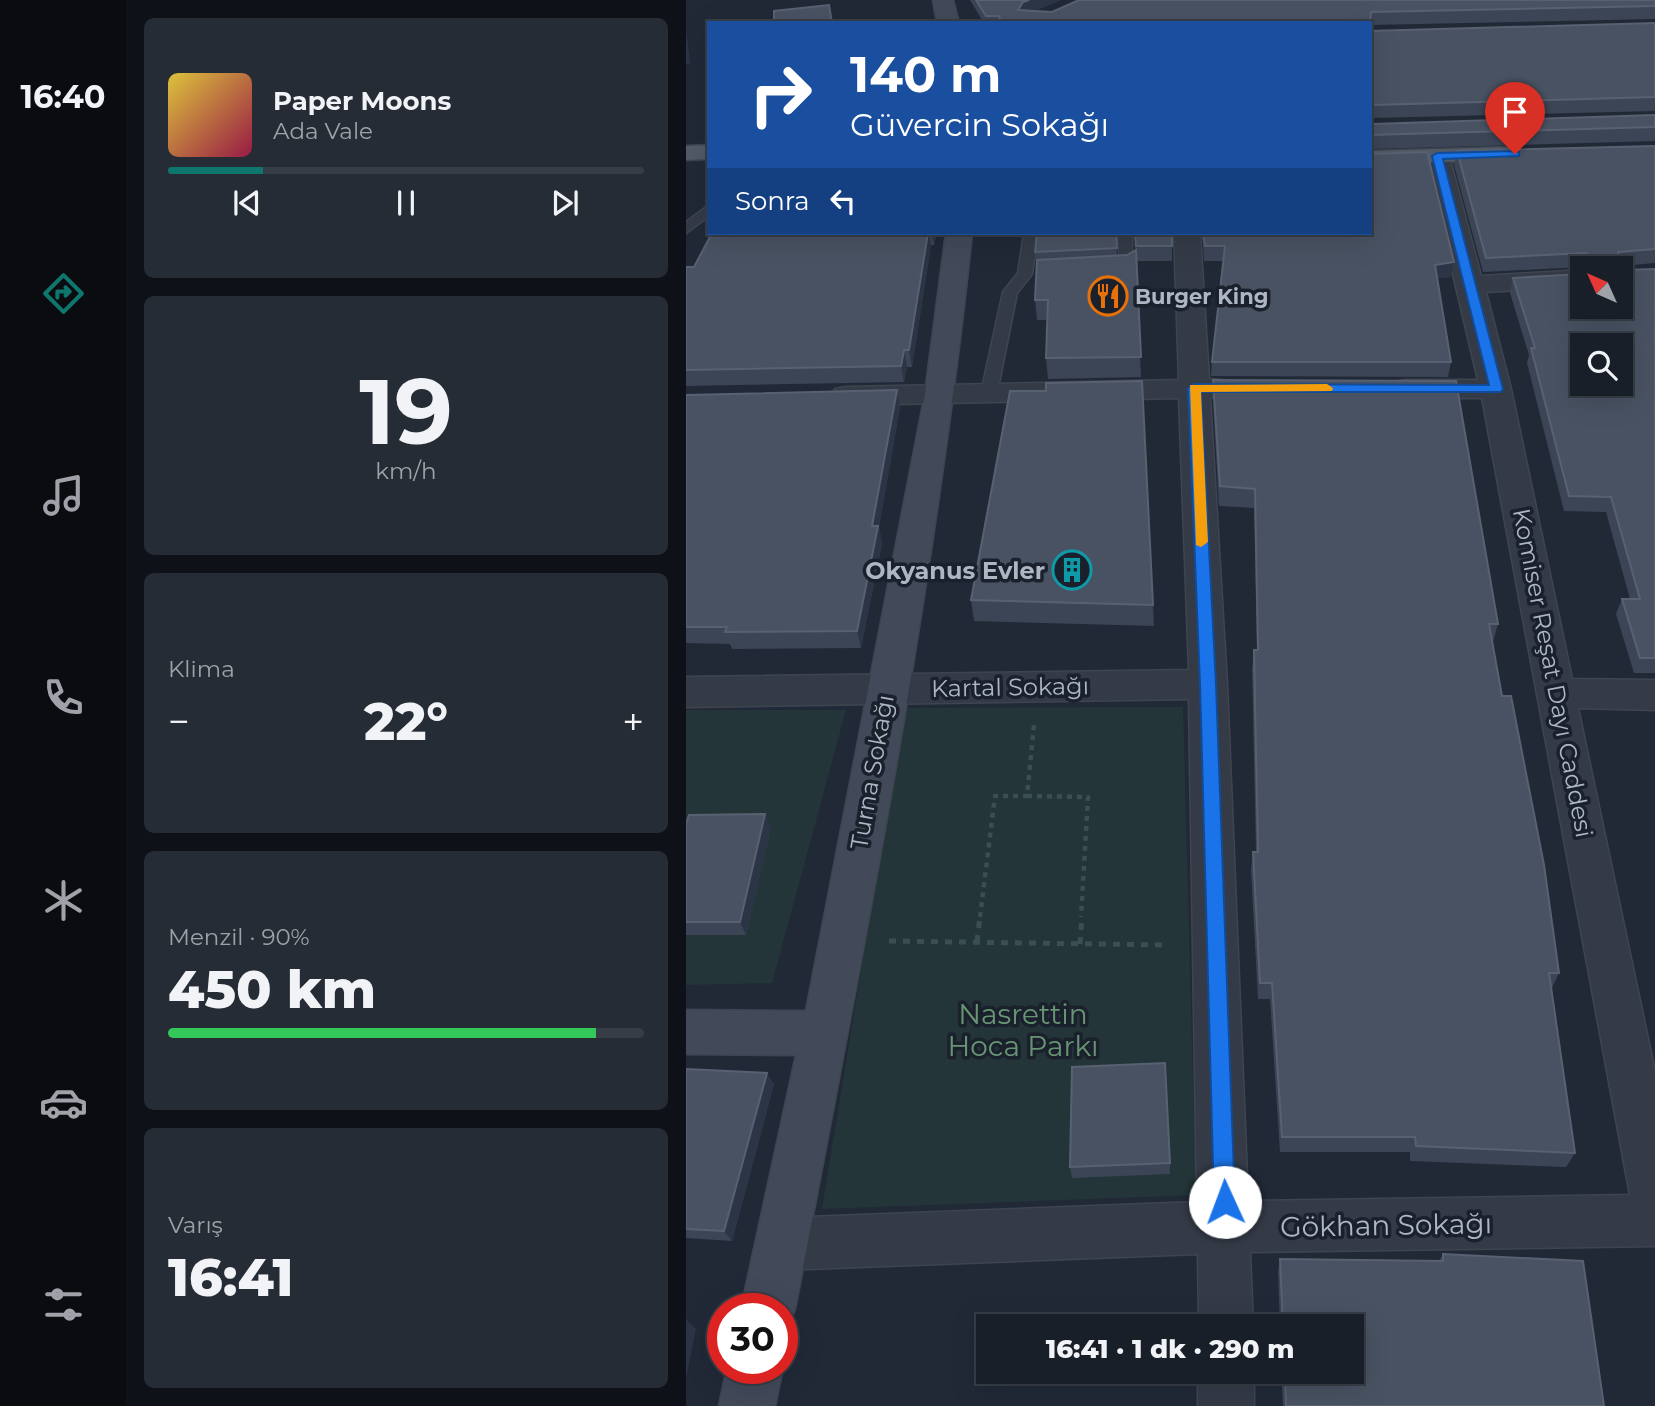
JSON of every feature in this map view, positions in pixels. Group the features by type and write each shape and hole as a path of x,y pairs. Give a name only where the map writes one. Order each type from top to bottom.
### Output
{"main road":[{"path":"943,0 948,21"},
{"path":"1372,158 1436,145 1528,153"},
{"path":"686,153 707,152"},
{"path":"686,172 707,172"},
{"name":"Turna Sokağı","path":"771,1293 826,1033 940,394 959,235"},
{"path":"686,1032 826,1033"},
{"path":"747,1406 752,1384"}],"street":[{"name":"Komiser Reşat Dayı Caddesi","path":"1436,145 1468,285 1496,389 1655,1194"},
{"path":"1187,235 1208,684 1226,1227 1226,1314"},
{"path":"1468,285 1570,279"},
{"path":"820,396 1249,388"},
{"path":"1373,388 1496,389"},
{"name":"Kartal Sokağı","path":"686,692 1208,684"},
{"path":"1557,693 1655,695"},
{"name":"Gökhan Sokağı","path":"782,1244 1226,1227 1655,1220"},
{"path":"1226,1384 1226,1406"}],"lane":[{"path":"686,229 707,211"},
{"path":"989,393 1010,292 1031,273 1031,235"},
{"path":"1102,270 1128,269 1125,235"}],"path":[{"path":"1027,796 1038,687"},
{"path":"977,942 995,796 1088,797 1080,944"},
{"path":"843,941 1216,946"}],"green space":[{"name":"Nasrettin Hoca Parkı","path":"1183,707 1196,1195 822,1209 904,708"},
{"path":"686,710 846,710 772,983 686,985"}],"building":[{"path":"976,0 1029,0 1023,2 1018,10 1052,12 1079,0 1655,0 1655,6 1371,12 1370,21 1001,21 999,16 986,16"},
{"path":"829,5 832,21 774,21 774,11"},
{"path":"1655,23 1655,97 1372,105 1372,31"},
{"path":"1655,115 1655,127 1372,135 1372,124"},
{"path":"1655,146 1655,249 1618,252 1619,256 1589,256 1586,253 1486,258 1457,151"},
{"path":"1427,152 1454,262 1435,265 1451,362 1212,362 1225,246 1205,246 1203,235 1372,235 1372,154"},
{"path":"711,235 928,235 909,350 904,350 901,366 686,370 686,267 694,267"},
{"path":"1037,235 1116,235 1117,248 1035,252"},
{"path":"1135,235 1172,235 1172,246 1136,246"},
{"path":"1136,250 1141,357 1046,358 1048,300 1035,300 1037,260 1127,255"},
{"path":"1655,269 1655,658 1640,658 1622,599 1640,599 1611,497 1569,496 1531,348 1535,348 1513,278 1570,275 1570,319 1633,319 1633,270"},
{"path":"1213,380 1456,381 1498,624 1489,624 1502,696 1511,696 1544,865 1559,973 1549,973 1575,1153 1416,1146 1415,1137 1282,1137 1272,983 1260,983 1253,852 1258,852 1254,650 1258,650 1255,489 1220,486"},
{"path":"1142,381 1153,605 971,600 1010,391 1046,391 1046,383"},
{"path":"897,390 872,526 878,526 857,631 725,632 727,627 686,627 686,395"},
{"path":"765,814 740,922 686,922 686,824 689,815"},
{"path":"1165,1063 1170,1163 1070,1167 1072,1067"},
{"path":"686,1069 767,1073 724,1231 686,1229"},
{"path":"1443,1254 1583,1261 1604,1406 1286,1406 1285,1384 1364,1384 1364,1314 1282,1314 1280,1259 1443,1261"}],"slow traffic":[{"path":"1201,542 1194,388 1327,388"}],"place":[{"name":"Burger King","path":"1108,296"},
{"name":"Okyanus Evler","path":"1072,570"}],"route":[{"path":"1225,1202 1208,684 1194,388 1496,389 1437,156 1515,154"}]}
